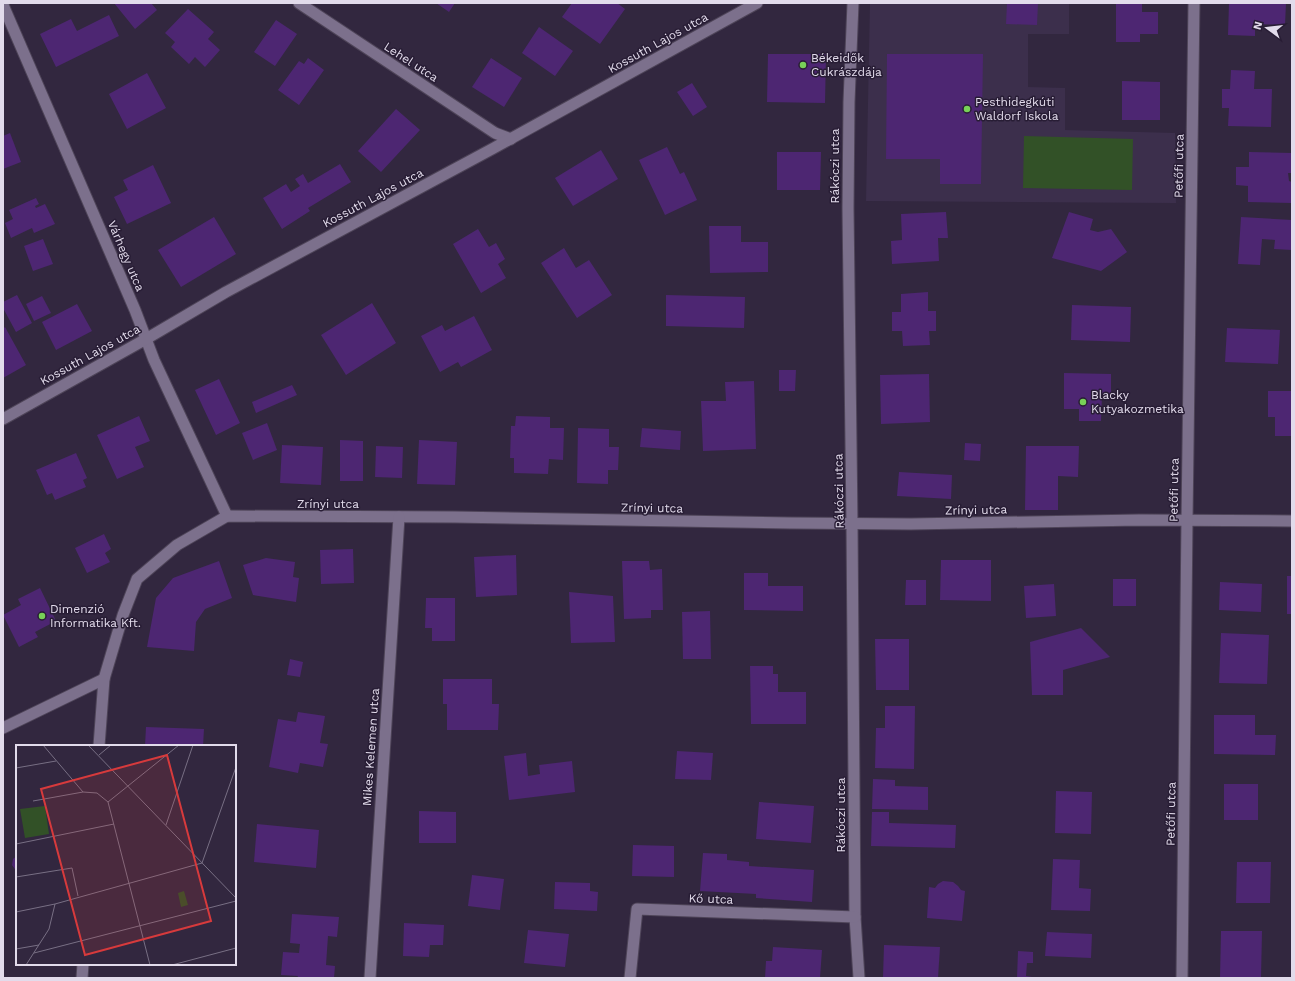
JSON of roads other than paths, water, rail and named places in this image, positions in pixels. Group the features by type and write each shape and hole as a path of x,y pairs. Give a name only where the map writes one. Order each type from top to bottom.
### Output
{"street":[{"name":"Lehel utca","path":"299,3 495,133 511,139"},
{"name":"Kossuth Lajos utca","path":"3,418 146,339 226,292 511,139 757,3"},
{"name":"Rákóczi utca","path":"853,3 849,102 848,192 855,917 859,978"},
{"name":"Petőfi utca","path":"1182,978 1194,3"},
{"name":"Várhegy utca","path":"3,5 154,360 227,516"},
{"name":"Zrínyi utca","path":"227,516 911,524 1187,520 1292,521"},
{"path":"99,745 104,679 123,615 137,579 177,545 227,516"},
{"name":"Mikes Kelemen utca","path":"370,978 399,517"},
{"path":"3,728 104,679"},
{"name":"Kő utca","path":"630,978 636,909 855,917"},
{"path":"82,978 83,965"}],"place":[{"name":"Békeidők Cukrászdája","path":"803,65"},
{"name":"Pesthidegkúti Waldorf Iskola","path":"967,109"},
{"name":"Blacky Kutyakozmetika","path":"1083,402"},
{"name":"Dimenzió Informatika Kft.","path":"42,616"}]}
